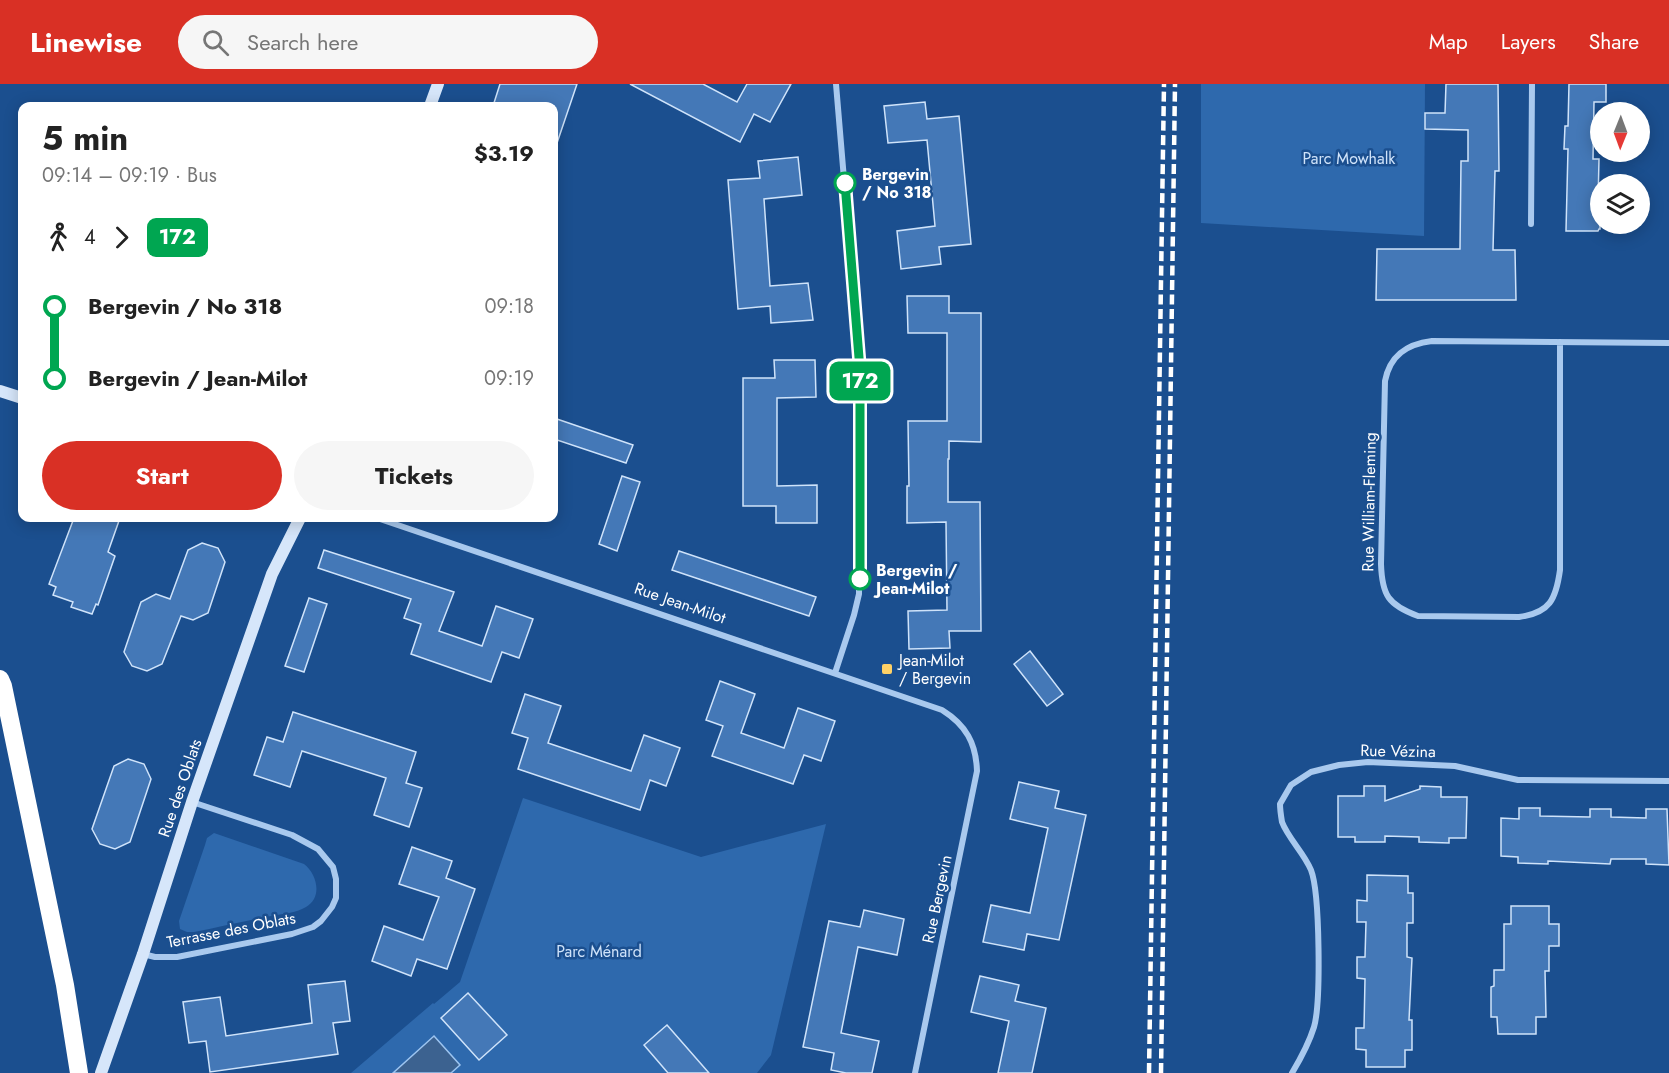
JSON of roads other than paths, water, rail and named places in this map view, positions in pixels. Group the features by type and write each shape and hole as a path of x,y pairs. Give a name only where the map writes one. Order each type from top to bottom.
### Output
{"highway":[{"path":"0,679 8,707 66,985 79,1073"}],"street":[{"path":"431,102 438,84"},
{"path":"835,673 859,594 861,410 858,331 836,84"},
{"path":"1531,224 1532,84"},
{"name":"Rue William-Fleming","path":"1560,342 1560,570 1558,588 1551,603 1536,615 1519,617 1418,616 1403,611 1391,601 1382,585 1385,381 1388,369 1395,357 1406,348 1432,341 1560,342 1669,343"},
{"path":"0,391 18,397"},
{"name":"Rue des Oblats","path":"101,1073 272,574 298,522"},
{"name":"Rue Jean-Milot","path":"389,522 942,710 961,723 967,731"},
{"name":"Rue Bergevin","path":"915,1073 977,771 977,756 967,731"},
{"name":"Rue Vézina","path":"1292,1073 1314,1025 1317,1003 1318,927 1316,893 1311,870 1283,824 1280,804 1291,785 1311,772 1339,765 1368,762 1455,766 1518,780 1669,781"},
{"name":"Terrasse des Oblats","path":"143,954 155,957 177,957 292,934 313,927 321,921 336,898 336,879 333,867 318,849 292,836 192,802"}],"railway":[{"path":"1149,1073 1164,84"},
{"path":"1161,1073 1175,84"}],"place":[{"name":"Bergevin / No 318","path":"845,183"},
{"name":"Bergevin / Jean-Milot","path":"860,579"},
{"name":"Jean-Milot / Bergevin","path":"887,669"}],"park label":[{"name":"Parc Mowhalk","path":"1349,158"},
{"name":"Parc Ménard","path":"599,951"}]}
